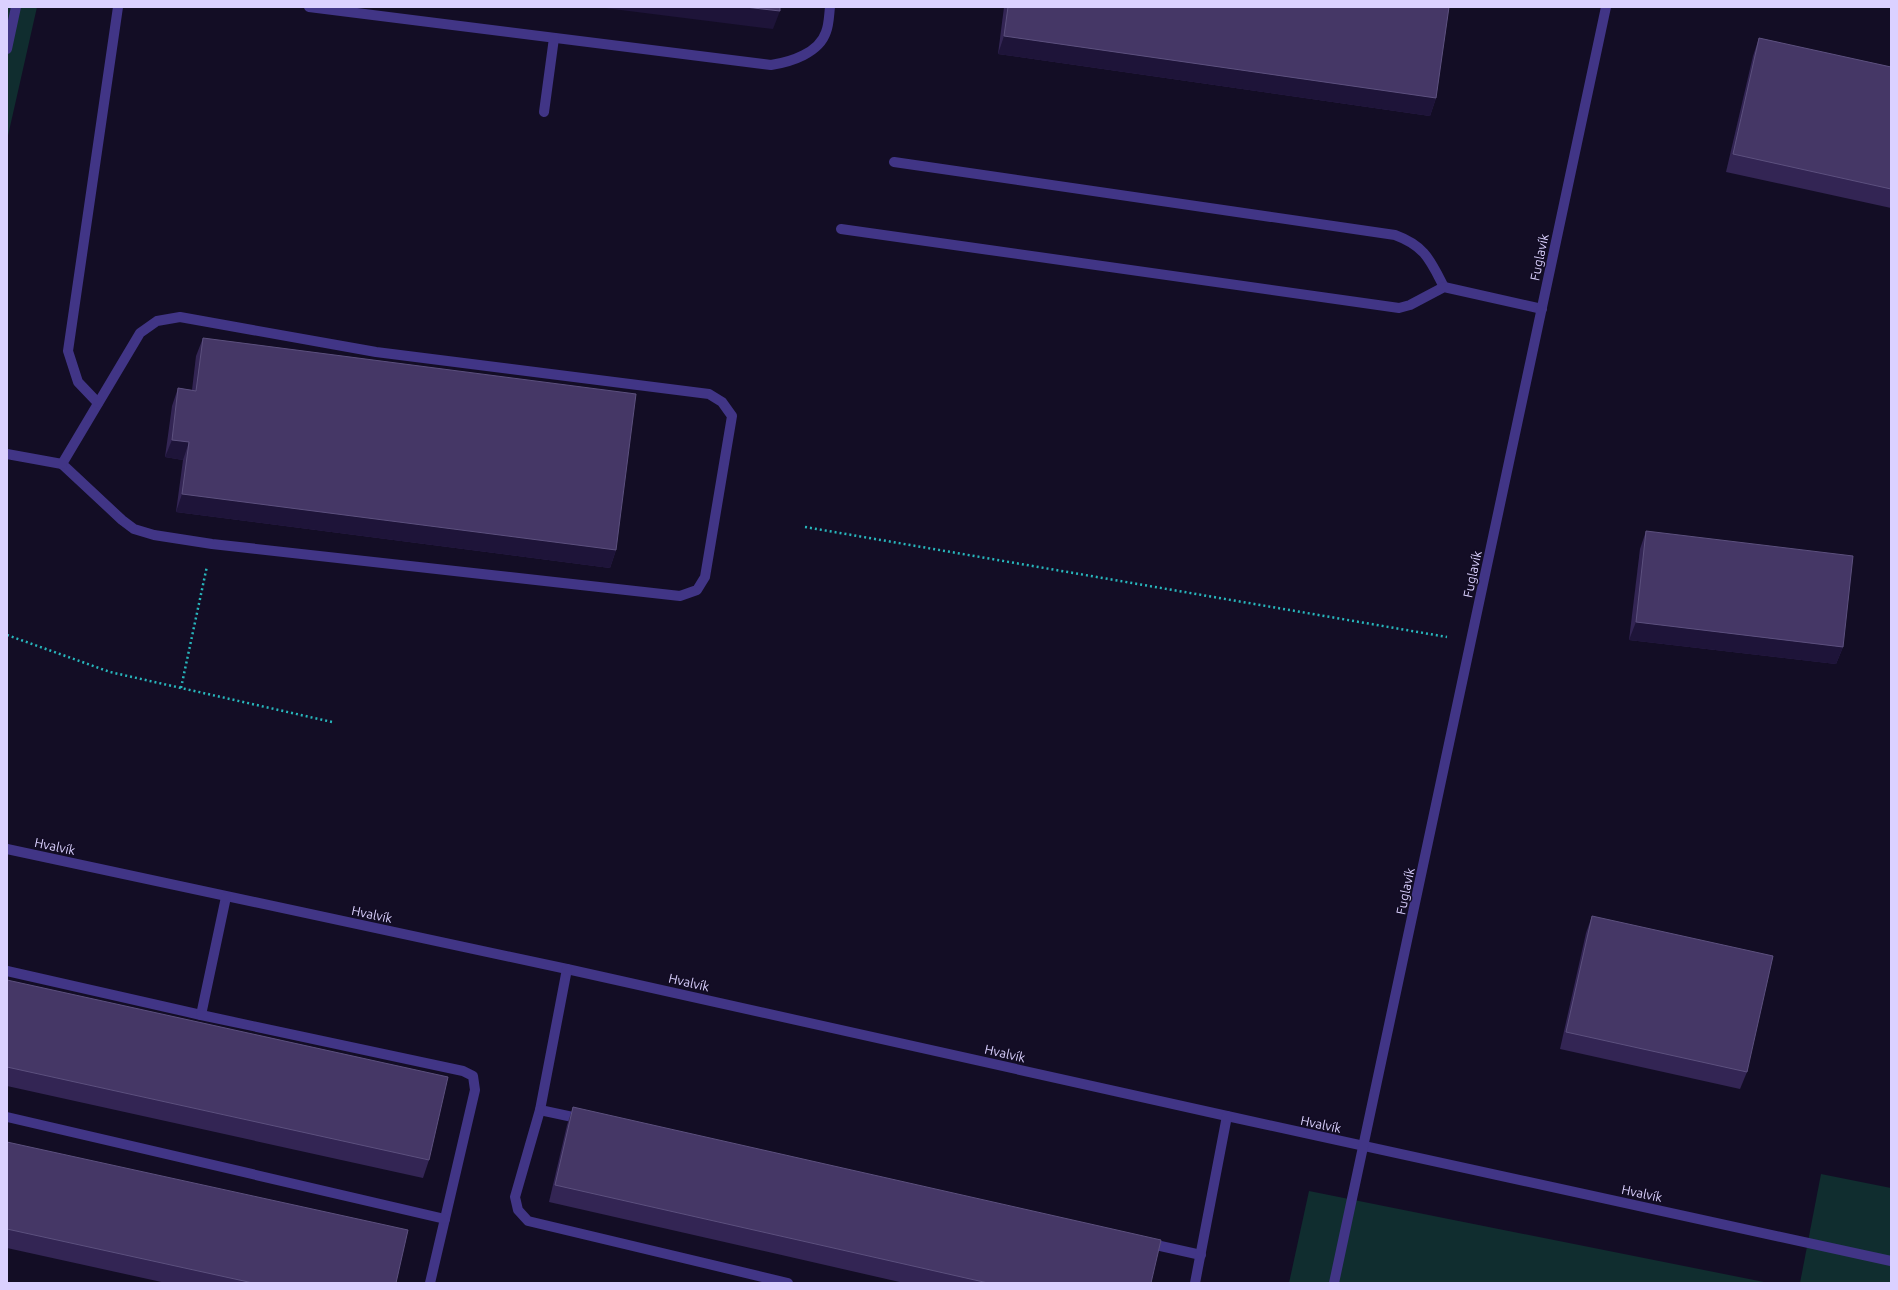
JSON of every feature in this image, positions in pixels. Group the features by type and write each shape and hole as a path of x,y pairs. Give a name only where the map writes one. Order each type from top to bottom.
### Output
{"street":[{"path":"7,49 16,7"},
{"path":"98,403 78,382 68,351 118,7"},
{"path":"309,7 771,65 797,59 818,44 826,33 830,7"},
{"name":"Fuglavík","path":"1364,1146 1606,7"},
{"path":"544,112 554,38"},
{"path":"894,162 1395,236 1408,240 1428,256 1444,286"},
{"path":"841,229 1399,308 1410,305 1444,286 1542,309"},
{"path":"7,454 62,464 122,520 134,529 154,535 212,544 680,596 697,590 705,577 732,416 722,402 709,394 376,352 180,317 158,321 140,333 62,464"},
{"name":"Hvalvík","path":"7,849 567,969 1227,1116 1891,1261"},
{"path":"201,1015 226,897"},
{"path":"567,969 540,1110 515,1197 518,1210 528,1221 788,1283"},
{"path":"7,971 201,1015 463,1071 473,1076 475,1090 430,1283"},
{"path":"540,1110 594,1122"},
{"path":"1195,1283 1202,1255 1227,1116"},
{"path":"7,1117 445,1219"},
{"path":"1334,1283 1364,1146"},
{"path":"1139,1241 1202,1255"}],"path":[{"path":"806,527 1471,642"},
{"path":"181,688 212,544"},
{"path":"7,635 110,672 332,722"}],"green space":[{"path":"7,7 37,7 7,140"},
{"path":"1821,1174 1891,1188 1891,1283 1800,1283"},
{"path":"1309,1191 1769,1283 1289,1283"}],"building":[{"path":"745,7 780,7 780,11"},
{"path":"1008,7 1449,7 1436,98 1004,36"},
{"path":"1759,38 1891,67 1891,189 1733,154"},
{"path":"203,338 636,394 616,550 182,494 189,442 172,440 178,388 196,391"},
{"path":"1646,531 1853,556 1843,647 1636,622"},
{"path":"1592,916 1773,956 1747,1072 1566,1032"},
{"path":"7,980 448,1077 429,1160 7,1067"},
{"path":"573,1107 1161,1240 1151,1283 988,1283 555,1185"},
{"path":"7,1142 408,1230 396,1283 253,1283 7,1229"}]}
